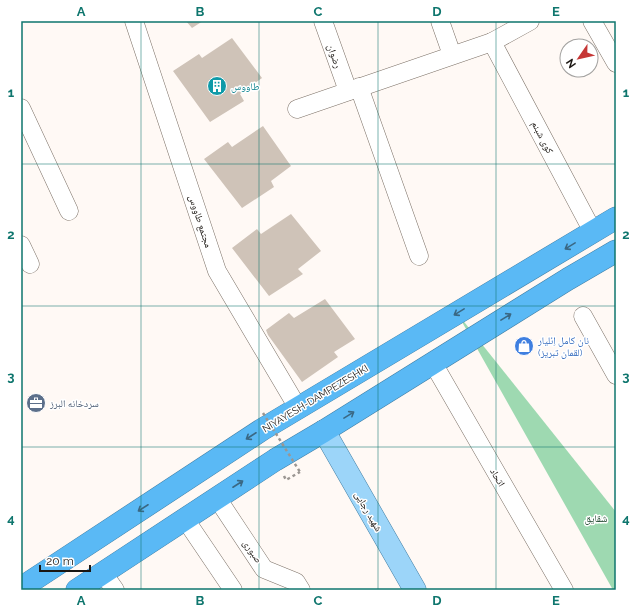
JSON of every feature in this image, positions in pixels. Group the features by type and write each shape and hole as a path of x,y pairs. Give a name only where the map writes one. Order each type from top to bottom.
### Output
{"highway":[{"name":"NIYAYESH-DAMPEZESHKI","path":"21,588 256,433 616,218"},
{"path":"77,590 109,581 185,519 275,460 616,250"}],"main road":[{"name":"شهید رجایی","path":"324,431 415,590"}],"street":[{"name":"مجتمع طاووس","path":"134,21 217,271 298,408"},
{"name":"رضوان","path":"323,21 353,89 419,256"},
{"path":"440,21 452,55"},
{"path":"297,109 492,42 530,21"},
{"path":"592,21 616,63"},
{"name":"کوی شبنم","path":"492,42 594,232"},
{"path":"21,108 69,212"},
{"path":"21,245 30,264"},
{"path":"583,316 616,375"},
{"name":"اتحاد","path":"433,363 564,590"},
{"name":"صبوری","path":"217,498 264,568 296,582 301,590"},
{"path":"185,519 233,590"}],"path":[{"path":"263,413 300,472 286,480"}],"green space":[{"name":"شقایق","path":"457,313 616,512 616,590 613,590"}],"building":[{"path":"186,21 203,21 192,28"},
{"name":"طاووس","path":"232,38 262,78 240,94 244,101 210,122 173,71 199,54 202,58"},
{"path":"263,126 291,166 271,181 274,187 242,208 204,159 228,142 232,147"},
{"path":"291,214 321,251 298,269 303,274 269,296 232,248 257,229 261,234"},
{"path":"325,299 355,339 334,352 338,357 302,382 268,335 266,330 289,313 294,318"}],"place":[{"name":"طاووس","path":"217,86"},
{"name":"نان کامل اِئلیار (لقمان تبریز)","path":"524,346"},
{"name":"سردخانه البرز","path":"36,403"}]}
